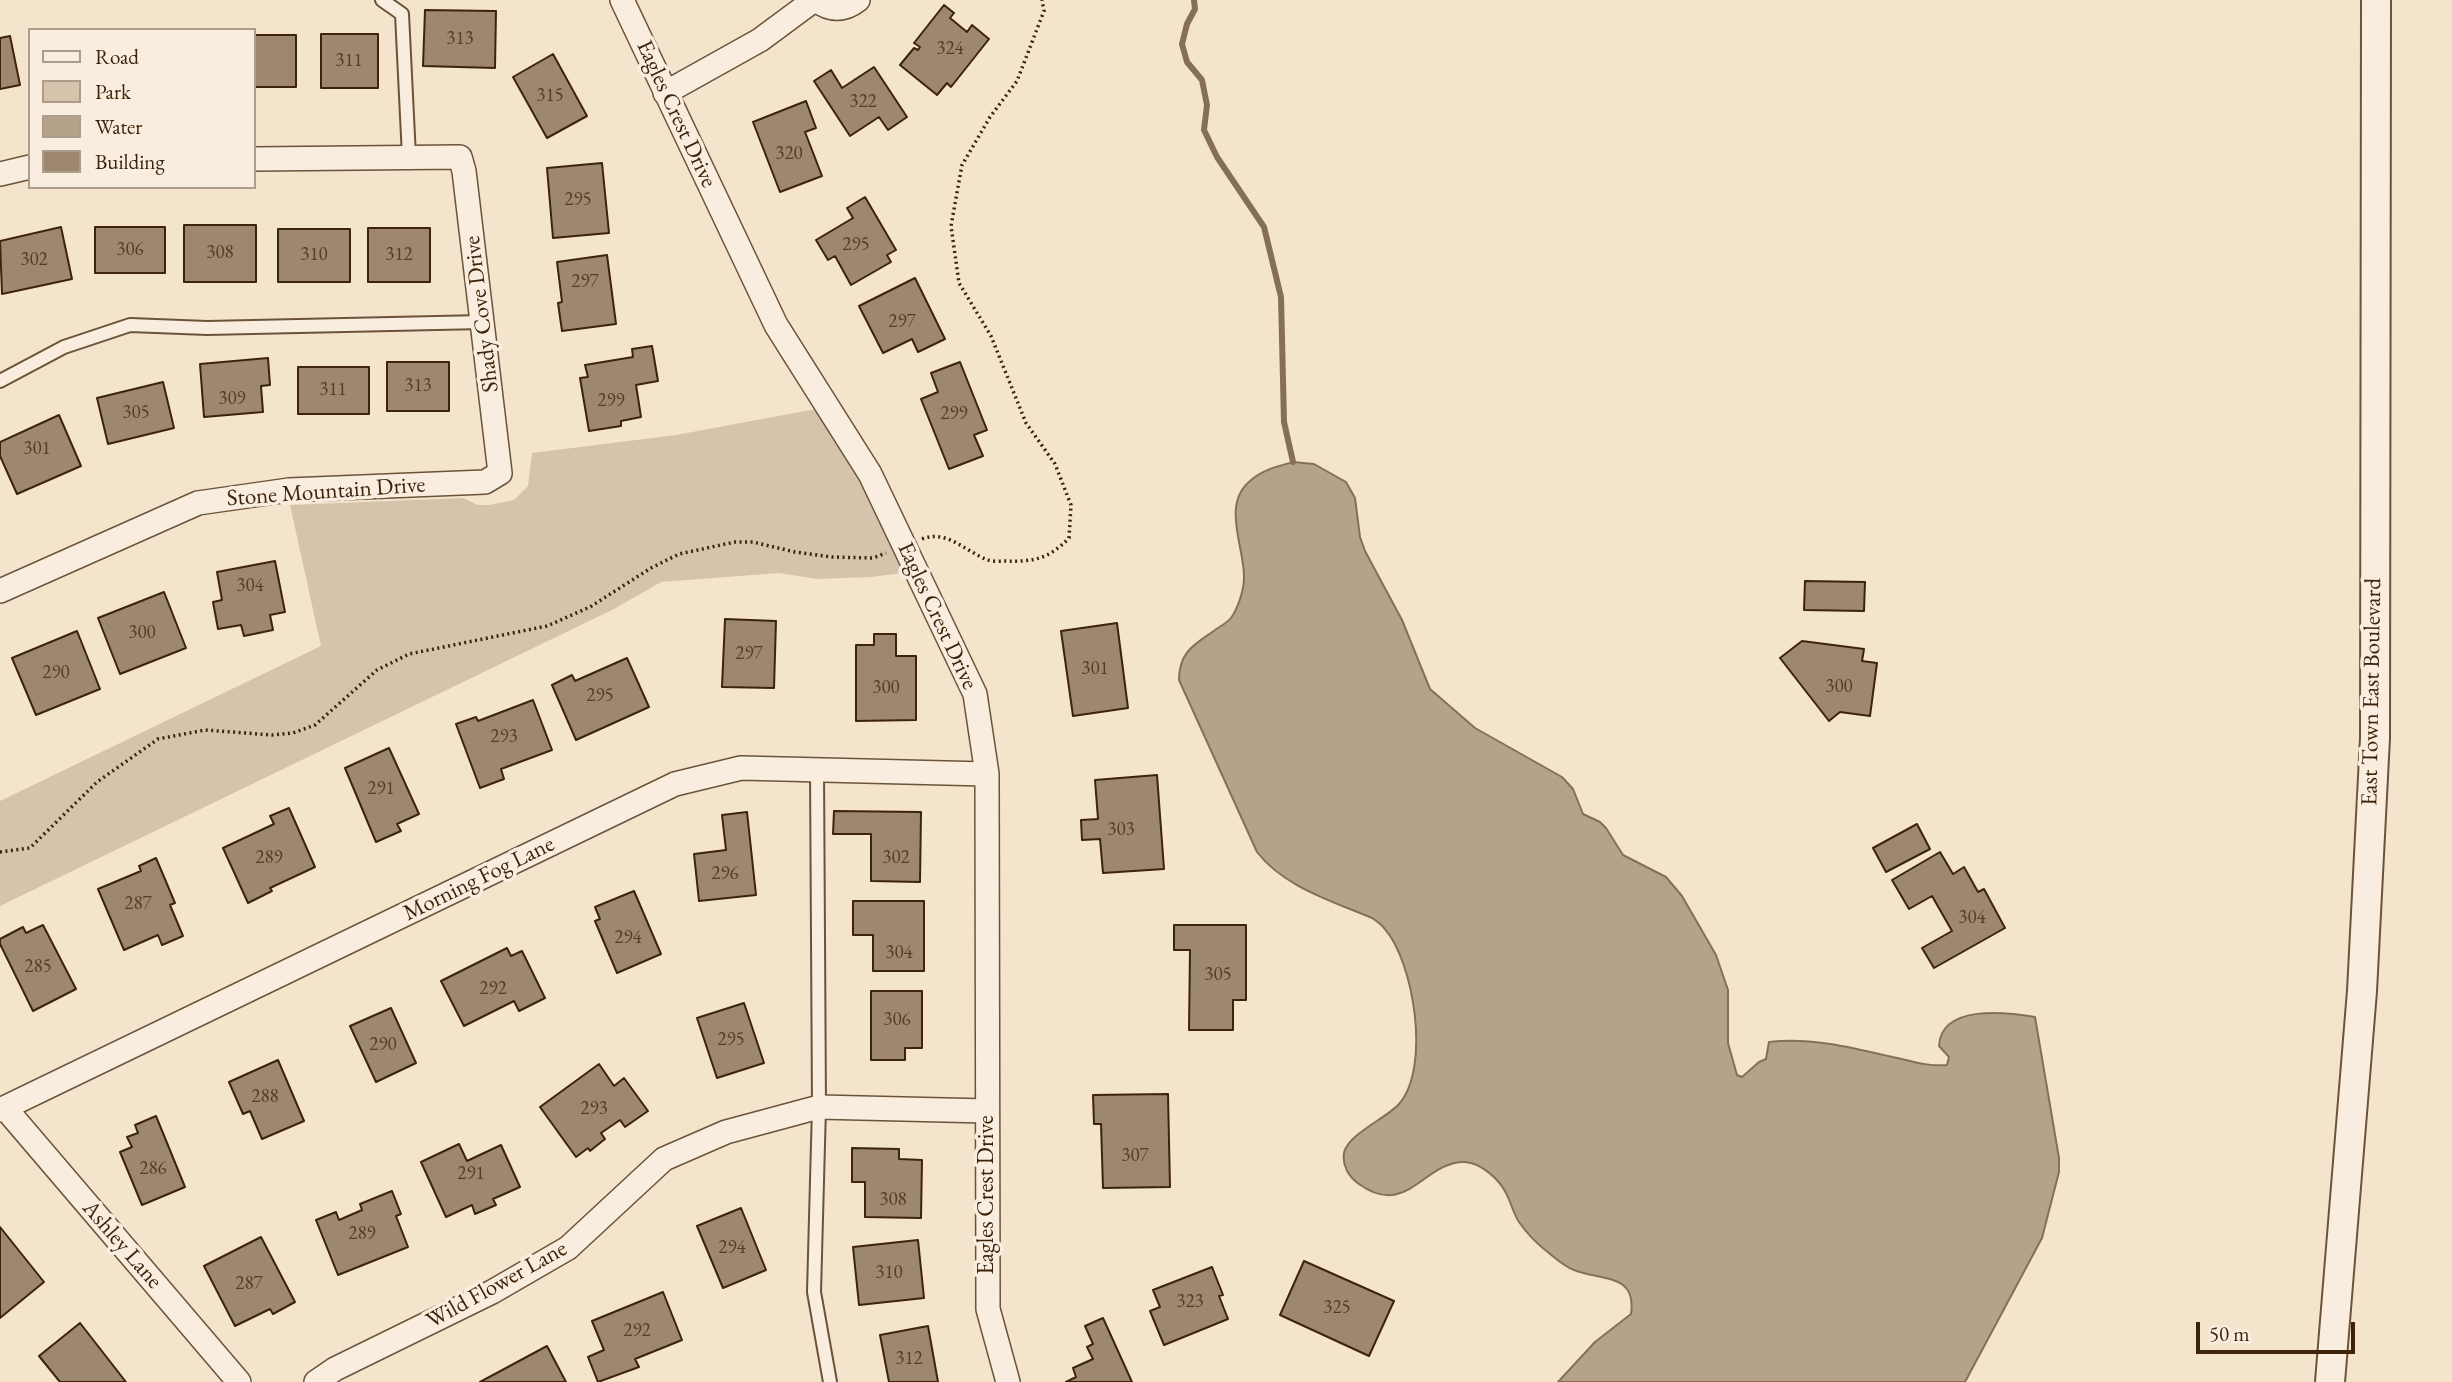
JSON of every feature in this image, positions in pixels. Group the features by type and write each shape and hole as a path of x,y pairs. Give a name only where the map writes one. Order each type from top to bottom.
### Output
{"street":[{"name":"Eagles Crest Drive","path":"622,0 776,325 870,474 975,694 986,774 988,1310 1008,1382"},
{"path":"666,93 760,40 815,0 822,5 841,9 858,0"},
{"name":"East Town East Boulevard","path":"2330,1382 2362,991 2375,738 2376,0"},
{"name":"Shady Cove Drive","path":"409,157 460,157 464,171 500,472"},
{"path":"256,159 409,157"},
{"path":"0,174 28,167"},
{"name":"Stone Mountain Drive","path":"0,591 198,503 289,490 485,482 500,472"},
{"name":"Morning Fog Lane","path":"2,1109 675,784 741,768 986,774"},
{"name":"Wild Flower Lane","path":"316,1382 335,1369 492,1292 569,1248 664,1159 726,1132 819,1107 987,1111"},
{"name":"Ashley Lane","path":"2,1109 239,1382"}],"lane":[{"path":"382,0 402,14 409,157"},
{"path":"0,381 64,347 130,325 207,328 483,322"},
{"path":"817,769 819,1107 814,1292 830,1382"}],"path":[{"path":"0,852 30,848 74,808 97,782 158,739 205,730 272,735 293,733 315,725 377,670 409,654 547,626 590,607 651,568 679,554 735,542 753,542 832,557 873,558 932,535 956,542 990,561 1028,562 1055,553 1069,538 1071,505 1055,464 1026,423 991,336 959,283 951,226 962,165 990,117 1017,81 1044,11 1042,0"}],"green space":[{"path":"821,408 910,572 817,579 779,573 661,582 614,609 0,906 0,801 321,646 290,505 463,498 478,505 489,505 514,500 528,486 532,453 676,435"}],"water":[{"path":"1293,462 1314,464 1346,482 1355,498 1360,537 1365,551 1402,620 1430,689 1475,728 1562,777 1573,789 1583,814 1606,828 1623,855 1666,877 1682,896 1716,955 1728,990 1728,1043 1737,1075 1742,1077 1766,1059 1769,1042 1784,1041 1829,1044 1925,1064 1947,1065 1949,1057 1939,1046 1943,1032 1951,1023 1977,1014 2035,1017 2059,1158 2059,1172 2042,1238 1965,1382 1558,1382 1595,1342 1631,1314 1629,1291 1623,1285 1574,1270 1555,1258 1522,1226 1499,1182 1477,1165 1465,1162 1451,1164 1415,1186 1390,1195 1376,1193 1349,1175 1344,1158 1347,1146 1399,1104 1409,1087 1414,1066 1415,1015 1404,964 1384,928 1372,918 1295,884 1281,875 1257,852 1179,680 1182,661 1190,649 1230,619 1240,599 1244,578 1236,514 1241,491 1260,474"}],"building":[{"path":"944,5 954,13 950,18 967,32 972,25 989,39 951,87 947,83 937,95 900,65 914,48 918,50 920,47 914,43"},
{"path":"425,10 496,11 495,68 423,66"},
{"path":"321,34 378,34 378,88 321,88"},
{"path":"256,35 296,35 296,87 256,87"},
{"path":"10,36 20,85 0,89 0,38"},
{"path":"553,54 587,116 547,138 513,77"},
{"path":"874,67 907,117 888,130 879,117 850,136 814,81 831,70 842,88"},
{"path":"806,101 816,128 805,132 822,176 780,192 753,122"},
{"path":"602,163 609,233 553,238 547,168"},
{"path":"865,197 896,250 887,255 891,262 851,285 835,256 828,260 816,240 853,218 847,208"},
{"path":"184,225 256,225 256,282 184,282"},
{"path":"61,227 72,279 2,294 0,241"},
{"path":"95,227 165,227 165,273 95,273"},
{"path":"368,228 430,228 430,282 368,282"},
{"path":"278,229 350,229 350,282 278,282"},
{"path":"607,255 616,324 562,331 557,262"},
{"path":"915,278 945,339 918,352 912,339 883,353 859,306"},
{"path":"652,346 658,381 636,385 641,417 621,421 621,426 589,431 580,378 588,377 585,365 633,357 632,349"},
{"path":"268,358 270,385 261,386 263,412 204,417 200,364"},
{"path":"387,362 449,362 449,411 387,411"},
{"path":"960,362 987,430 974,435 983,456 949,469 921,399 938,392 931,373"},
{"path":"298,367 369,367 369,414 298,414"},
{"path":"163,382 174,428 108,444 97,398"},
{"path":"59,415 81,466 17,494 0,456 0,442"},
{"path":"275,561 285,612 270,615 273,630 244,636 241,625 218,629 213,602 222,600 217,572"},
{"path":"1805,581 1865,582 1864,611 1804,610"},
{"path":"164,592 186,648 120,674 98,618"},
{"path":"725,619 776,621 774,688 722,687"},
{"path":"1117,623 1128,708 1073,716 1061,631"},
{"path":"77,631 100,689 36,715 12,658"},
{"path":"874,634 896,634 896,656 916,656 916,720 856,721 856,645 874,645"},
{"path":"1802,641 1864,649 1862,661 1877,663 1870,716 1840,712 1829,721 1780,658"},
{"path":"627,658 649,707 576,740 552,685 572,675 575,681"},
{"path":"533,700 552,750 501,769 504,779 480,788 456,724 476,717 478,721"},
{"path":"389,748 419,814 397,824 401,831 376,842 345,768"},
{"path":"1157,775 1164,869 1103,873 1100,839 1082,840 1081,820 1098,819 1095,780"},
{"path":"289,808 315,867 270,888 272,891 248,903 223,848 274,824 270,816"},
{"path":"834,811 921,812 920,882 871,881 871,834 833,834"},
{"path":"747,812 756,895 699,901 694,854 726,850 722,815"},
{"path":"1917,824 1930,849 1886,872 1873,848"},
{"path":"1940,852 1953,874 1964,867 1978,892 1984,889 2005,928 1934,968 1922,948 1952,931 1932,896 1909,909 1892,880"},
{"path":"156,858 175,903 170,905 183,936 162,945 158,935 124,950 98,889 141,871 139,866"},
{"path":"634,891 661,954 617,973 595,921 600,919 595,907"},
{"path":"853,901 924,901 924,971 873,971 873,935 853,935"},
{"path":"43,925 76,989 33,1011 0,939 23,927 26,933"},
{"path":"1174,925 1246,925 1246,1000 1233,1000 1233,1030 1189,1030 1190,950 1174,950"},
{"path":"507,948 511,956 522,951 545,998 519,1011 514,1001 464,1026 441,981"},
{"path":"871,991 922,991 922,1048 905,1048 905,1060 871,1060"},
{"path":"744,1003 764,1063 717,1078 697,1018"},
{"path":"391,1008 416,1063 376,1082 350,1026"},
{"path":"278,1060 304,1121 262,1139 250,1111 243,1114 229,1082"},
{"path":"599,1064 614,1086 624,1078 648,1111 625,1127 620,1120 601,1133 605,1139 590,1151 588,1148 576,1157 540,1107"},
{"path":"1168,1094 1170,1187 1103,1188 1101,1124 1094,1124 1093,1095"},
{"path":"156,1116 185,1187 142,1205 120,1152 132,1147 127,1137 138,1133 135,1125"},
{"path":"459,1144 467,1161 501,1145 520,1187 493,1199 496,1205 475,1214 472,1205 446,1217 421,1162"},
{"path":"852,1148 899,1149 899,1159 922,1160 921,1218 865,1217 865,1182 852,1182"},
{"path":"392,1191 401,1214 396,1216 408,1247 338,1275 316,1220 336,1212 339,1220 362,1210 360,1204"},
{"path":"741,1208 766,1270 723,1288 697,1226"},
{"path":"0,1227 44,1282 0,1318"},
{"path":"261,1237 295,1302 273,1314 270,1309 235,1326 204,1266"},
{"path":"918,1240 924,1298 859,1305 853,1247"},
{"path":"1304,1261 1394,1301 1369,1356 1280,1315"},
{"path":"1212,1267 1223,1295 1219,1296 1228,1319 1164,1345 1150,1311 1160,1307 1153,1290"},
{"path":"663,1292 682,1340 635,1359 639,1367 598,1382 588,1357 604,1350 592,1321"},
{"path":"1103,1318 1132,1382 1066,1382 1076,1377 1073,1368 1093,1359 1087,1347 1093,1344 1085,1326"},
{"path":"80,1323 126,1382 60,1382 39,1356"},
{"path":"928,1326 938,1382 889,1382 880,1335"},
{"path":"547,1346 566,1382 480,1382"}],"waterway":[{"path":"1194,0 1195,9 1187,24 1182,44 1187,62 1202,80 1207,105 1204,130 1217,157 1264,227 1281,297 1284,422 1293,462"}]}
